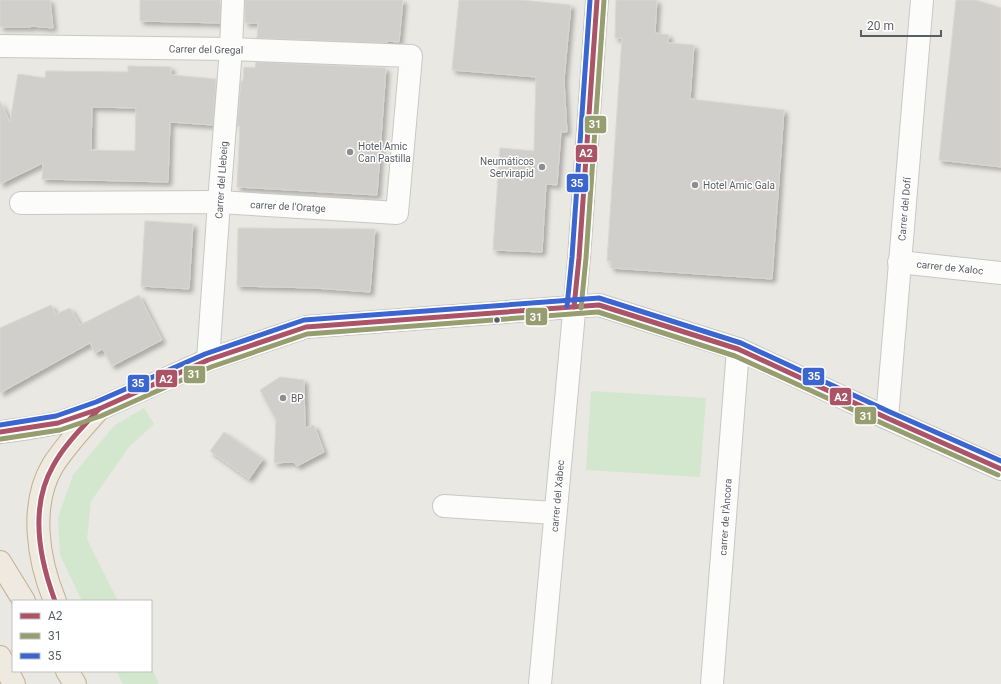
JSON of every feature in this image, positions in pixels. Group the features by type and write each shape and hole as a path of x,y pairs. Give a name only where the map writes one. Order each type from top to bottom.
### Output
{"highway":[{"path":"55,600 48,583 39,533 38,515 42,495 47,478 53,466 72,439 99,409"},
{"path":"0,562 23,600"},
{"path":"0,657 14,684"},
{"path":"0,670 10,684"},
{"path":"68,672 75,684"},
{"path":"83,672 88,684"}],"street":[{"name":"Carrer del Llebeig","path":"208,360 231,49 233,0"},
{"path":"574,307 579,258 597,0"},
{"name":"Carrer del Dofí","path":"887,418 922,0"},
{"name":"Carrer del Gregal","path":"0,46 231,49 411,56"},
{"name":"carrer de l'Oratge","path":"21,203 219,202 397,213 411,56"},
{"name":"carrer de Xaloc","path":"899,262 1001,273"},
{"path":"0,432 58,423 99,409 208,360 306,327 599,306 738,349 1001,469"},
{"name":"carrer del Xabec","path":"540,684 574,307"},
{"name":"carrer de l'Àncora","path":"712,684 738,349"},
{"path":"444,506 555,513"}],"green space":[{"path":"591,391 706,398 700,477 586,470"},
{"path":"144,408 154,424 129,447 91,501 87,539 118,600 82,600 60,555 58,518 73,475 115,425"},
{"path":"152,669 159,684 123,684 117,672 152,672"}],"building":[{"path":"0,0 50,0 53,28 31,26 0,27"},
{"path":"140,0 220,0 220,23 140,21"},
{"path":"245,0 403,0 399,42 387,41 387,43 257,38 258,23 245,23"},
{"path":"459,0 520,0 571,5 564,80 567,132 561,132 557,185 546,184 542,252 493,250 500,148 534,151 536,77 452,70"},
{"name":"Hotel Amic Gala","path":"616,0 657,0 655,33 669,35 668,43 694,45 690,99 784,110 772,279 611,268 611,261 607,261 622,38 615,38"},
{"path":"956,0 976,0 1001,8 1001,167 939,160"},
{"path":"256,62 386,68 377,195 237,187 240,126 237,126 241,81 243,81 244,67 255,68"},
{"path":"128,66 171,67 171,75 216,79 213,125 170,122 168,182 42,179 43,163 0,184 0,101 10,122 18,74 45,78 46,71 128,72","holes":["92,107 136,108 135,151 91,150"]},
{"path":"145,221 193,224 189,289 141,286"},
{"path":"238,228 375,229 370,292 314,288 237,286"},
{"path":"139,295 162,340 112,366 103,349 95,353 90,343 0,393 0,328 51,305 56,314 70,308 80,325"},
{"path":"280,377 304,380 305,428 314,425 324,452 297,466 293,462 274,463 276,420 260,390"},
{"path":"224,432 263,459 249,479 210,451"}],"transit line":[{"name":"35","path":"567,306 572,257 590,0"},
{"name":"A2","path":"574,307 579,258 597,0"},
{"name":"31","path":"581,308 586,258 604,0"},
{"name":"35","path":"0,425 56,416 96,402 205,354 304,320 599,298 741,343 890,412 1001,461"},
{"name":"A2","path":"0,432 58,423 99,409 208,360 306,327 599,305 738,349 1001,469"},
{"name":"31","path":"1,439 60,430 101,416 211,367 307,334 598,312 735,356 998,475"},
{"name":"A2","path":"55,600 49,585 41,550 39,533 41,499 46,482 57,458 74,436 99,409"}],"place":[{"name":"Hotel Amic Can Pastilla","path":"350,152"},
{"name":"Neumáticos Servirapid","path":"542,167"},
{"name":"Hotel Amic Gala","path":"695,185"},
{"name":"BP","path":"283,398"}]}
